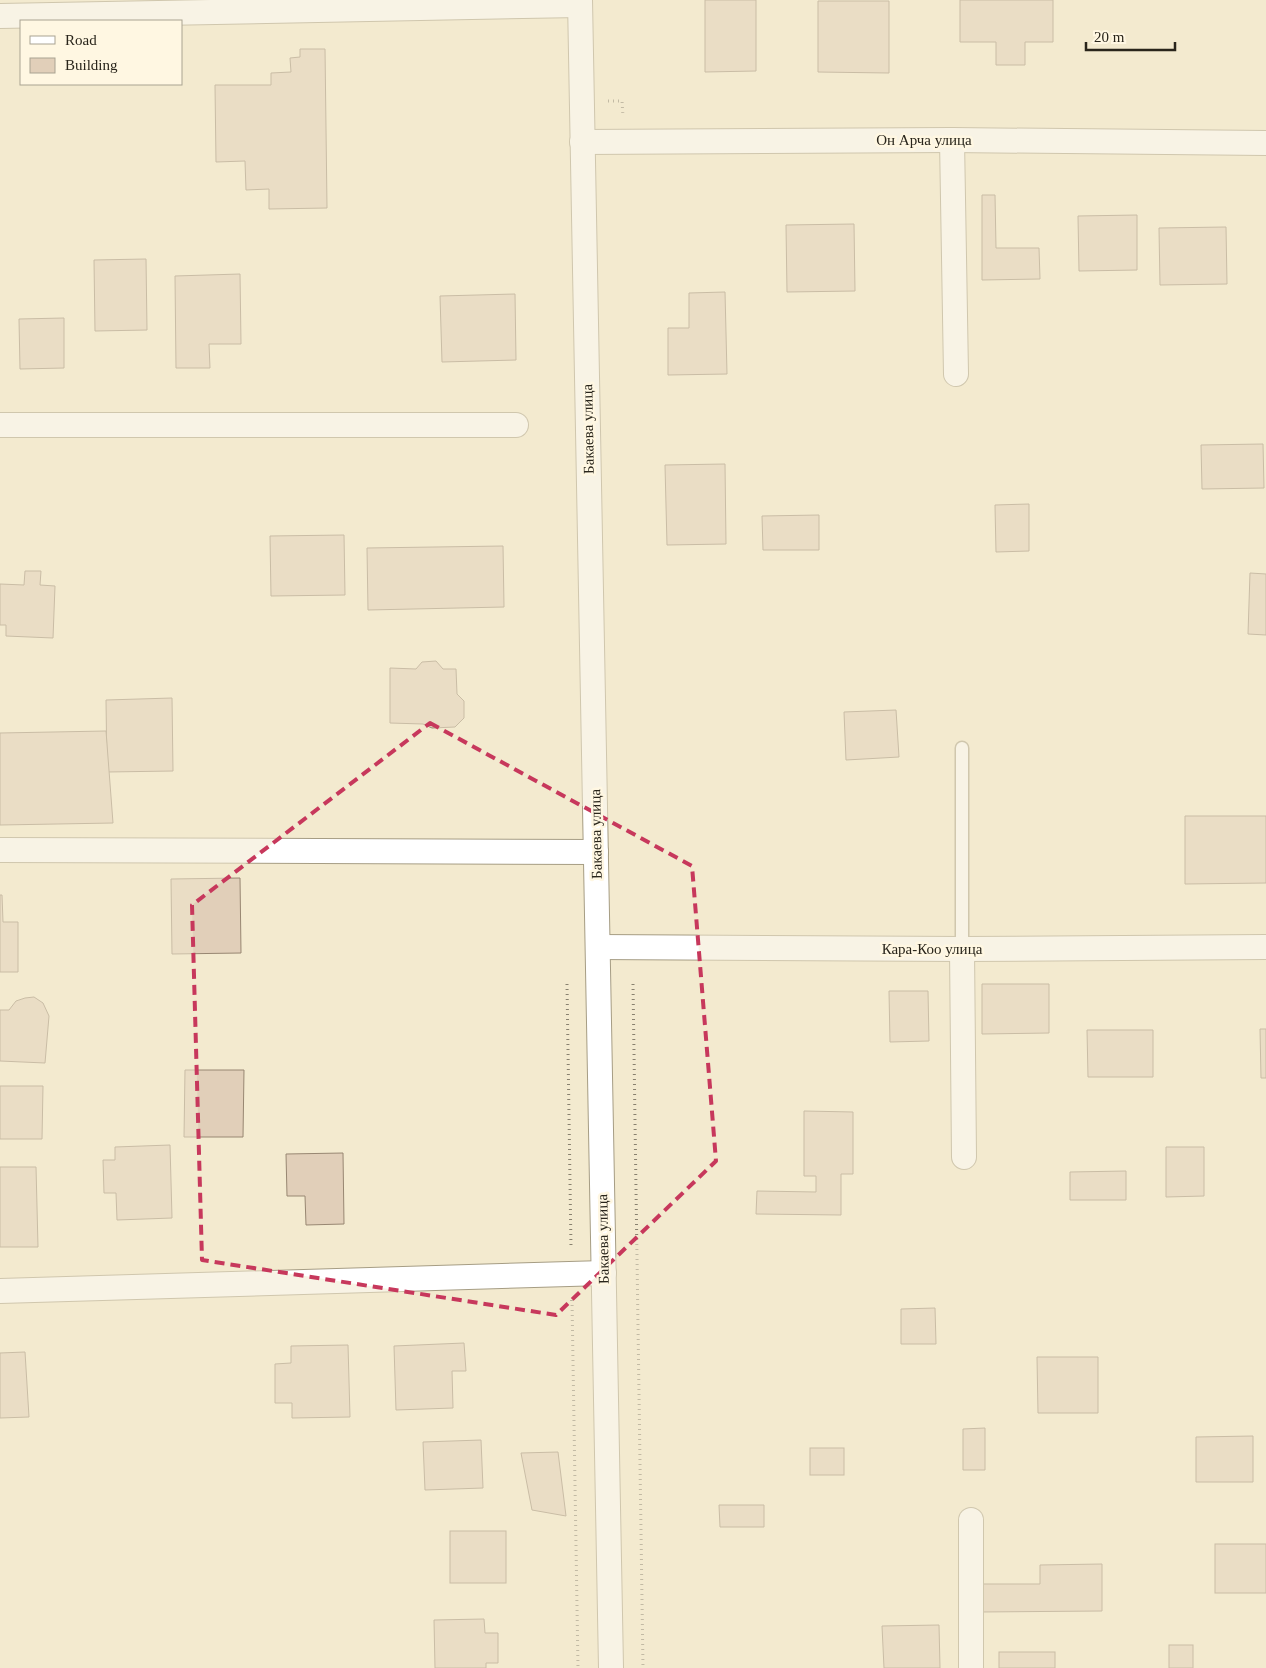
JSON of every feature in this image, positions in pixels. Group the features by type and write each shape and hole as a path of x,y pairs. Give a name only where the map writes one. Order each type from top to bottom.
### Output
{"street":[{"path":"0,16 580,3"},
{"name":"Бакаева улица","path":"580,3 611,1668"},
{"path":"952,140 956,374"},
{"name":"Он Арча улица","path":"582,142 952,140 1266,143"},
{"path":"0,425 516,426"},
{"path":"0,850 596,852"},
{"name":"Кара-Коо улица","path":"598,947 962,949 1266,947"},
{"path":"962,949 964,1157"},
{"path":"0,1291 604,1273"},
{"path":"971,1520 971,1668"}],"lane":[{"path":"962,748 962,949"}],"path":[{"path":"605,101 622,101 623,121"},
{"path":"568,984 572,1258"},
{"path":"633,984 643,1668"},
{"path":"572,1294 578,1668"}],"highlighted area":[{"path":"430,723 692,866 716,1161 556,1315 202,1260 192,905"}],"building":[{"path":"705,0 756,0 756,71 705,72"},
{"path":"960,0 1053,0 1053,42 1025,42 1025,65 996,65 996,42 960,42"},
{"path":"818,1 889,1 889,73 818,72"},
{"path":"300,49 325,49 327,208 269,209 269,189 246,190 245,161 216,162 215,85 271,85 271,73 291,72 290,58 300,57"},
{"path":"982,195 995,195 996,248 1039,248 1040,279 982,280"},
{"path":"1137,215 1137,270 1079,271 1078,216"},
{"path":"854,224 855,291 787,292 786,225"},
{"path":"1226,227 1227,284 1160,285 1159,228"},
{"path":"146,259 147,330 95,331 94,260"},
{"path":"240,274 241,344 209,344 210,368 176,368 175,276"},
{"path":"725,292 727,374 668,375 668,328 689,328 689,293"},
{"path":"515,294 516,360 442,362 440,296"},
{"path":"64,318 64,368 20,369 19,319"},
{"path":"1263,444 1264,488 1202,489 1201,445"},
{"path":"725,464 726,544 667,545 665,465"},
{"path":"1029,504 1029,551 996,552 995,505"},
{"path":"819,515 819,550 763,550 762,516"},
{"path":"344,535 345,595 271,596 270,536"},
{"path":"503,546 504,607 368,610 367,548"},
{"path":"25,571 41,571 40,585 55,586 53,638 6,636 6,625 0,625 0,584 24,585"},
{"path":"1250,573 1266,574 1266,635 1248,634"},
{"path":"436,661 443,669 456,669 457,694 464,701 464,718 455,727 432,728 423,724 390,723 390,668 416,669 422,662"},
{"path":"172,698 173,771 107,772 106,700"},
{"path":"896,710 899,757 846,760 844,712"},
{"path":"106,731 113,823 0,825 0,733"},
{"path":"1185,816 1266,816 1266,883 1185,884"},
{"path":"240,878 241,953 172,954 171,879"},
{"path":"0,895 2,895 3,922 18,922 18,972 0,972"},
{"path":"982,984 1049,984 1049,1033 982,1034"},
{"path":"889,991 928,991 929,1041 890,1042"},
{"path":"34,997 43,1003 49,1016 45,1063 0,1061 0,1010 9,1010 16,1001"},
{"path":"1260,1029 1266,1029 1266,1078 1261,1078"},
{"path":"1087,1030 1153,1030 1153,1077 1088,1077"},
{"path":"185,1070 244,1070 243,1137 184,1137"},
{"path":"0,1086 43,1086 42,1139 0,1139"},
{"path":"804,1111 853,1112 853,1174 841,1174 841,1215 756,1214 757,1191 816,1192 816,1176 804,1176"},
{"path":"170,1145 172,1218 117,1220 116,1193 104,1193 103,1160 115,1160 115,1147"},
{"path":"1166,1147 1204,1147 1204,1196 1166,1197"},
{"path":"343,1153 344,1224 306,1225 305,1196 287,1196 286,1154"},
{"path":"0,1167 36,1167 38,1247 0,1247"},
{"path":"1126,1171 1126,1200 1070,1200 1070,1172"},
{"path":"935,1308 936,1344 901,1344 901,1309"},
{"path":"464,1343 466,1371 452,1371 453,1408 396,1410 394,1346"},
{"path":"348,1345 350,1417 292,1418 292,1403 275,1403 275,1364 291,1363 291,1346"},
{"path":"25,1352 29,1417 0,1418 0,1353"},
{"path":"1037,1357 1098,1357 1098,1413 1038,1413"},
{"path":"985,1428 985,1470 963,1470 963,1429"},
{"path":"1253,1436 1253,1482 1196,1482 1196,1437"},
{"path":"481,1440 483,1488 425,1490 423,1442"},
{"path":"810,1448 844,1448 844,1475 810,1475"},
{"path":"558,1452 566,1516 532,1510 521,1453"},
{"path":"719,1505 764,1505 764,1527 720,1527"},
{"path":"450,1531 506,1531 506,1583 450,1583"},
{"path":"1215,1544 1266,1544 1266,1593 1215,1593"},
{"path":"1102,1564 1102,1611 979,1612 979,1584 1040,1584 1040,1565"},
{"path":"484,1619 485,1633 498,1633 498,1663 486,1663 486,1668 435,1668 434,1620"},
{"path":"939,1625 940,1668 884,1668 882,1626"},
{"path":"1169,1645 1193,1645 1193,1668 1169,1668"},
{"path":"999,1652 1055,1652 1055,1668 999,1668"}]}
